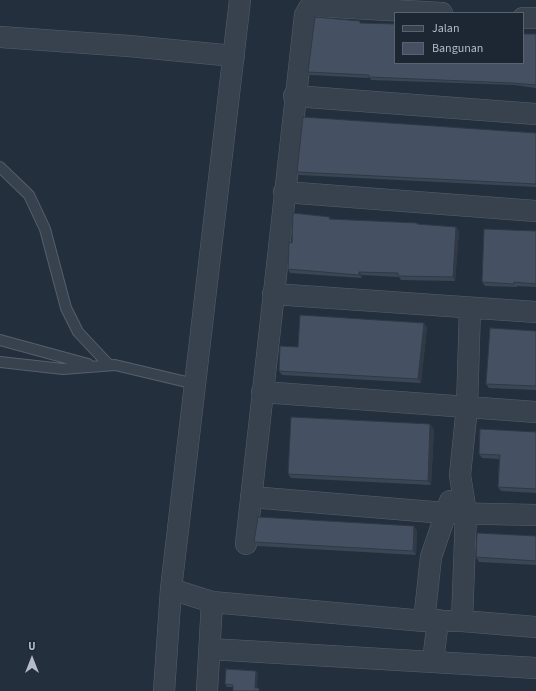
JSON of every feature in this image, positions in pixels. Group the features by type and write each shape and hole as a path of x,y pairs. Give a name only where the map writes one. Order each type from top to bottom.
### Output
{"street":[{"path":"164,691 171,588 240,0"},
{"path":"246,544 304,15 309,8 316,6 424,12"},
{"path":"524,18 536,18"},
{"path":"0,36 234,56"},
{"path":"294,96 536,114"},
{"path":"284,192 536,211"},
{"path":"273,294 536,312"},
{"path":"462,621 466,513 460,475 467,407 470,308"},
{"path":"262,392 536,412"},
{"path":"433,661 430,568 431,557 445,513 460,475"},
{"path":"251,497 445,513 536,515"},
{"path":"430,568 464,569"},
{"path":"171,588 212,602 536,627"},
{"path":"207,691 212,602"},
{"path":"210,650 433,661 536,668"}],"lane":[{"path":"0,167 29,195 45,229 66,308 78,332 108,365"},
{"path":"0,340 96,366"},
{"path":"0,362 63,368 115,365 195,384"}],"building":[{"path":"315,17 360,21 360,23 394,24 394,64 524,64 524,34 536,34 536,85 369,77 369,75 308,72"},
{"path":"303,117 536,133 536,184 297,172"},
{"path":"293,213 330,217 329,219 417,223 456,227 453,277 398,276 398,273 359,272 359,275 288,269 289,242 292,243"},
{"path":"484,229 536,231 536,284 482,282"},
{"path":"300,315 424,323 418,379 279,371 280,346 298,347"},
{"path":"490,328 536,331 536,386 486,384"},
{"path":"291,417 430,424 428,481 288,474"},
{"path":"480,429 536,432 536,489 498,487 500,455 479,454"},
{"path":"258,517 414,526 413,551 254,542"},
{"path":"477,533 536,536 536,561 476,557"},
{"path":"226,669 256,671 255,688 259,688 259,691 233,691 233,685 225,684"}]}
